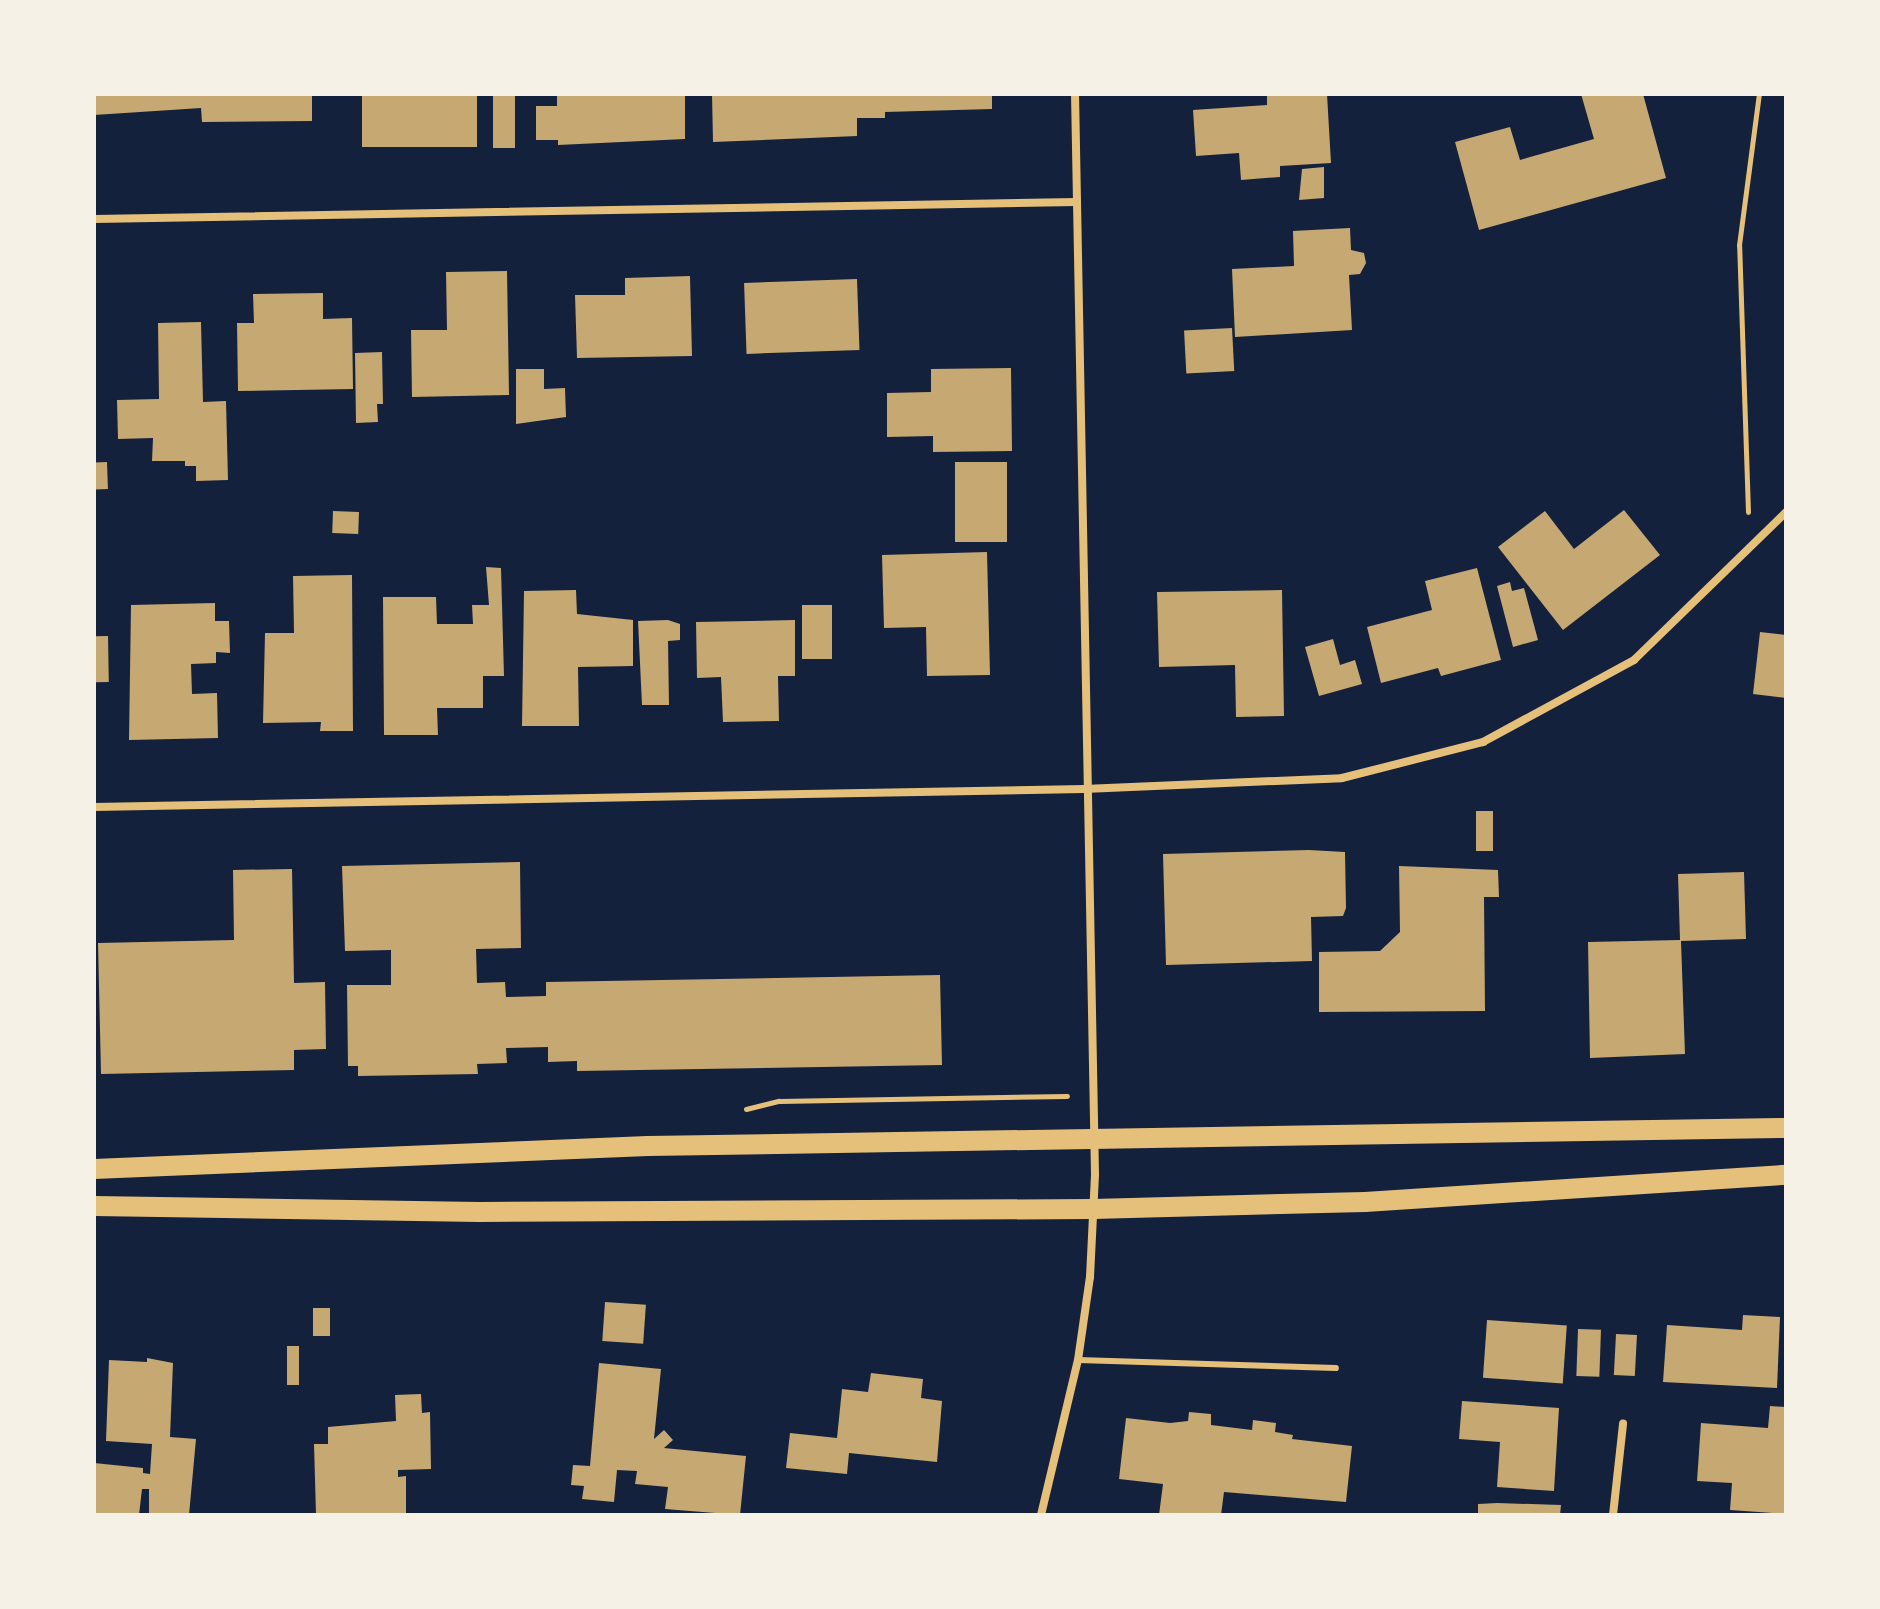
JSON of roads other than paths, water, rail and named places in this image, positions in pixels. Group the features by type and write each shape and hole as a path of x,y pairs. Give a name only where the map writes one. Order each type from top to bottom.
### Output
{"main road":[{"path":"94,1169 648,1146 1786,1128"},
{"path":"94,1206 480,1212 1093,1209 1365,1202 1786,1175"}],"street":[{"path":"1041,1515 1078,1360 1095,1174 1084,789 1075,94"},
{"path":"94,219 1077,202"},
{"path":"94,807 1084,789 1342,778 1483,742 1634,660 1750,553 1786,512"},
{"path":"1613,1515 1623,1424"}],"lane":[{"path":"1078,1360 1336,1368"}]}
